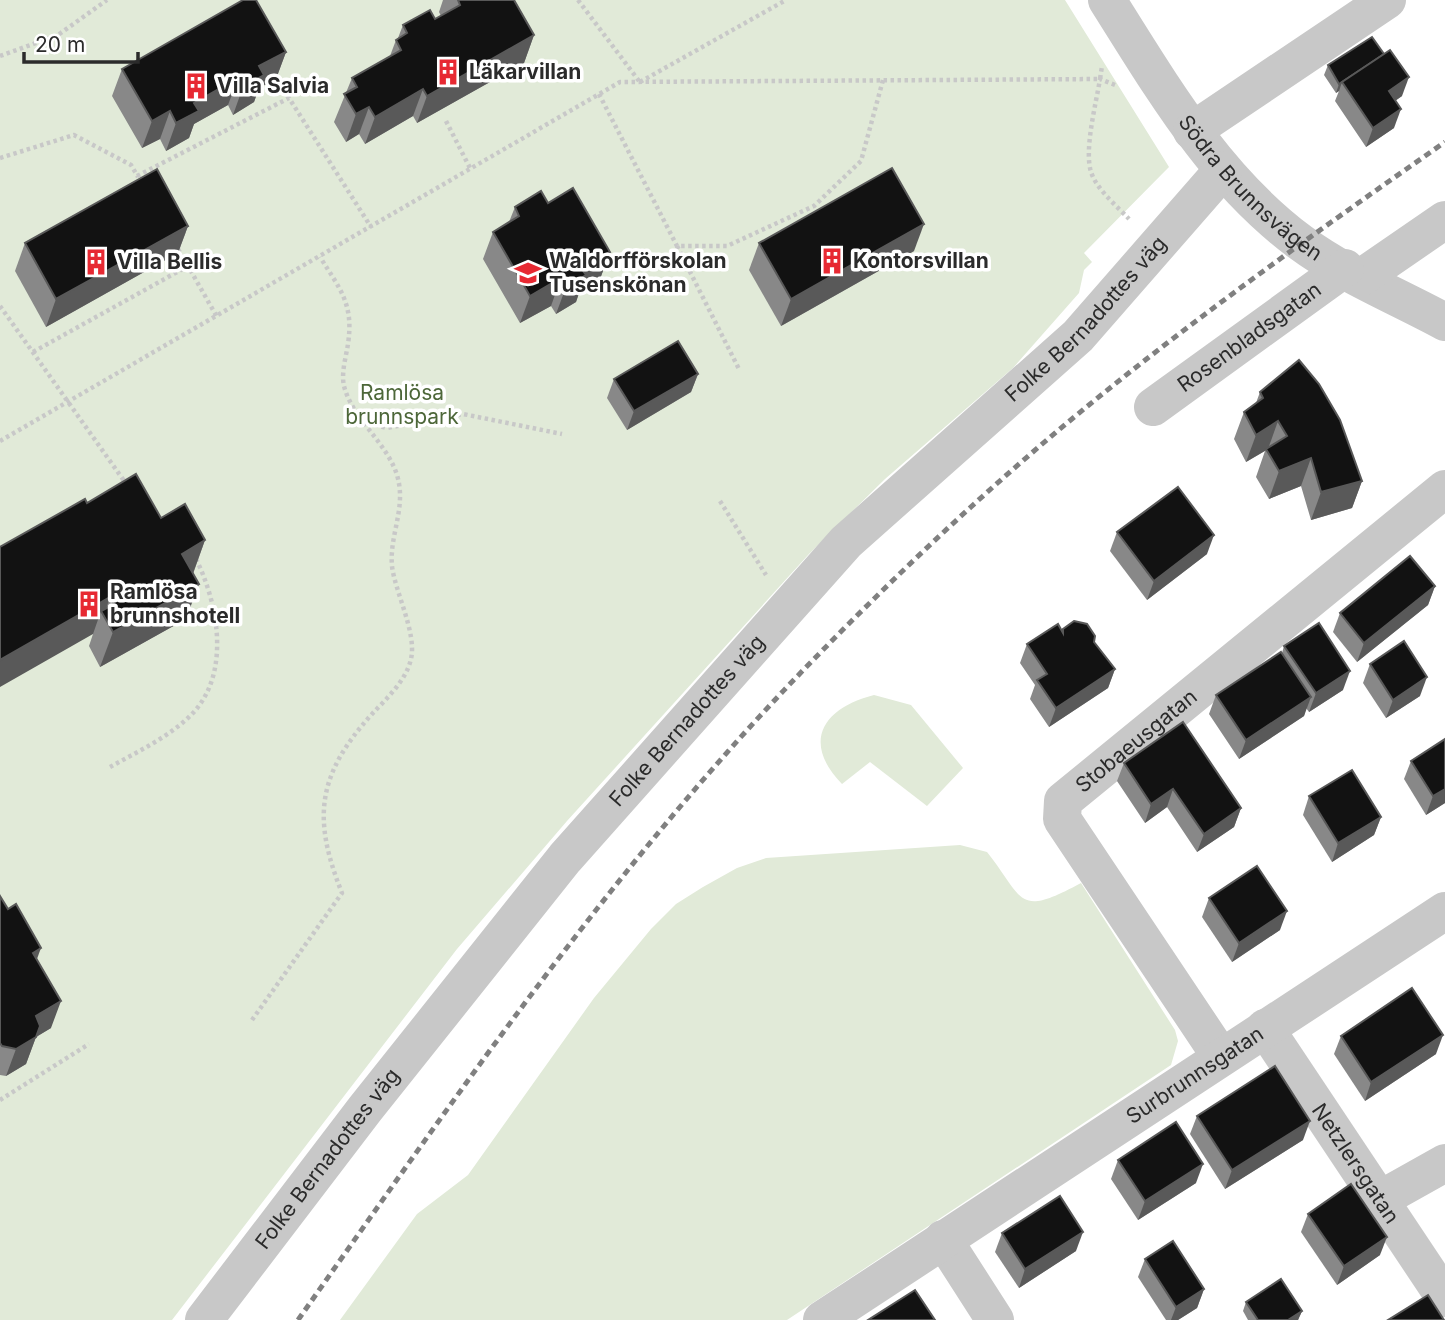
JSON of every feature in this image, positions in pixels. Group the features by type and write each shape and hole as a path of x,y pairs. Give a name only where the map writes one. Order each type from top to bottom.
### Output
{"street":[{"name":"Södra Brunnsvägen","path":"1107,0 1192,131 1223,170 1262,211 1302,243 1445,323"},
{"path":"1192,131 1387,0"},
{"name":"Folke Bernadottes väg","path":"204,1320 373,1098 565,858 846,542 1078,336 1223,170"},
{"name":"Rosenbladsgatan","path":"1153,407 1353,272 1445,220"},
{"name":"Stobaeusgatan","path":"1221,1057 1062,819 1063,801 1445,489"},
{"name":"Surbrunnsgatan","path":"822,1320 1445,911"},
{"name":"Netzlersgatan","path":"1265,1028 1445,1298"},
{"path":"1379,1200 1445,1163"},
{"path":"943,1239 995,1320"}],"path":[{"path":"0,56 58,35 107,0"},
{"path":"578,0 640,82"},
{"path":"640,82 786,0"},
{"path":"1109,58 1101,68 1090,152 1091,171 1100,188 1129,219"},
{"path":"0,441 620,82 1100,79 1114,84 1121,94"},
{"path":"677,246 727,246 814,206 861,161 883,80"},
{"path":"600,94 740,371"},
{"path":"137,176 289,98 372,227"},
{"path":"446,121 471,170"},
{"path":"0,158 74,135 131,165 144,187"},
{"path":"175,244 218,317"},
{"path":"252,1020 342,893 329,860 324,794 332,767 349,742 394,692 411,658 410,635 392,564 400,493 395,471 350,403 343,383 350,328 349,309 343,291 320,257"},
{"path":"33,352 188,266"},
{"path":"0,306 115,472 135,494"},
{"path":"362,418 372,426 387,428 463,414 562,434"},
{"path":"720,502 787,608"},
{"path":"110,768 179,725 193,713 208,689 214,672 216,629 208,585 192,552"},
{"path":"0,1100 89,1044"}],"green space":[{"name":"Ramlösa brunnspark","path":"0,0 1065,0 1169,167 1084,253 1092,262 1084,270 1079,293 1013,368 885,479 809,554 567,821 457,949 172,1320 0,1320"},
{"path":"874,695 911,705 963,768 927,806 870,762 842,784 830,769 821,741 824,729 842,708"},
{"path":"960,845 987,852 1024,899 1044,900 1081,883 1175,1030 1178,1041 1171,1065 787,1320 340,1320 417,1214 468,1175 594,998 651,929 676,904 737,868 766,858"}],"building":[{"name":"Villa Salvia","path":"243,0 256,0 286,52 259,66 264,75 243,87 238,78 194,103 199,111 176,123 170,111 152,121 122,69"},
{"name":"Läkarvillan","path":"458,0 514,0 534,35 427,96 423,89 375,117 369,107 356,114 344,94 357,87 352,78 401,50 396,40 407,33 403,25 430,10 435,19 460,5"},
{"path":"1372,37 1384,54 1339,84 1328,65"},
{"path":"1390,50 1409,77 1389,91 1401,109 1373,128 1342,82"},
{"name":"Kontorsvillan","path":"892,168 924,224 791,299 759,243"},
{"name":"Villa Bellis","path":"157,169 188,226 56,299 25,243"},
{"path":"573,188 610,252 581,268 586,275 566,287 561,278 530,296 493,232 519,216 515,207 541,191 548,203"},
{"path":"678,341 698,374 634,411 614,379"},
{"path":"1299,360 1319,384 1340,420 1362,481 1321,492 1311,458 1279,471 1266,449 1287,436 1278,421 1256,435 1244,412 1263,398 1260,392"},
{"name":"Ramlösa brunnshotell","path":"136,474 161,518 185,504 205,540 182,554 199,584 113,632 101,611 114,604 110,597 0,660 0,547 85,499 87,503"},
{"path":"1178,487 1214,535 1154,581 1117,532"},
{"path":"1410,556 1435,586 1364,643 1340,613"},
{"path":"1074,621 1087,624 1095,636 1094,642 1115,669 1056,708 1037,680 1047,674 1027,644 1058,624 1063,633 1063,629"},
{"path":"1319,623 1350,671 1316,693 1284,646"},
{"path":"1404,641 1427,677 1393,700 1370,664"},
{"path":"1281,652 1311,697 1246,740 1216,695"},
{"path":"1183,722 1241,808 1204,834 1173,789 1151,804 1124,763"},
{"path":"1445,739 1445,789 1433,796 1411,761"},
{"path":"1352,770 1381,817 1338,843 1309,796"},
{"path":"1257,866 1287,911 1239,943 1209,898"},
{"path":"0,896 8,909 16,904 41,948 33,953 61,1001 36,1016 40,1026 36,1037 16,1049 2,1046 0,1043"},
{"path":"1412,988 1443,1035 1371,1082 1341,1036"},
{"path":"1275,1066 1310,1121 1232,1170 1197,1116"},
{"path":"1176,1122 1203,1164 1145,1201 1118,1160"},
{"path":"1351,1184 1387,1237 1344,1266 1308,1214"},
{"path":"1060,1196 1083,1232 1025,1269 1002,1233"},
{"path":"1173,1241 1204,1289 1176,1307 1145,1259"},
{"path":"1281,1279 1302,1311 1288,1320 1258,1320 1246,1302"},
{"path":"915,1290 935,1320 868,1320"},
{"path":"1428,1295 1444,1320 1388,1320"}],"railway":[{"path":"298,1320 543,978 674,814 815,658 946,530 1084,409 1217,305 1445,142"}],"place":[{"name":"Läkarvillan","path":"448,72"},
{"name":"Villa Salvia","path":"196,86"},
{"name":"Kontorsvillan","path":"832,261"},
{"name":"Villa Bellis","path":"96,262"},
{"name":"Waldorfförskolan Tusenskönan","path":"528,273"},
{"name":"Ramlösa brunnshotell","path":"89,604"}]}
